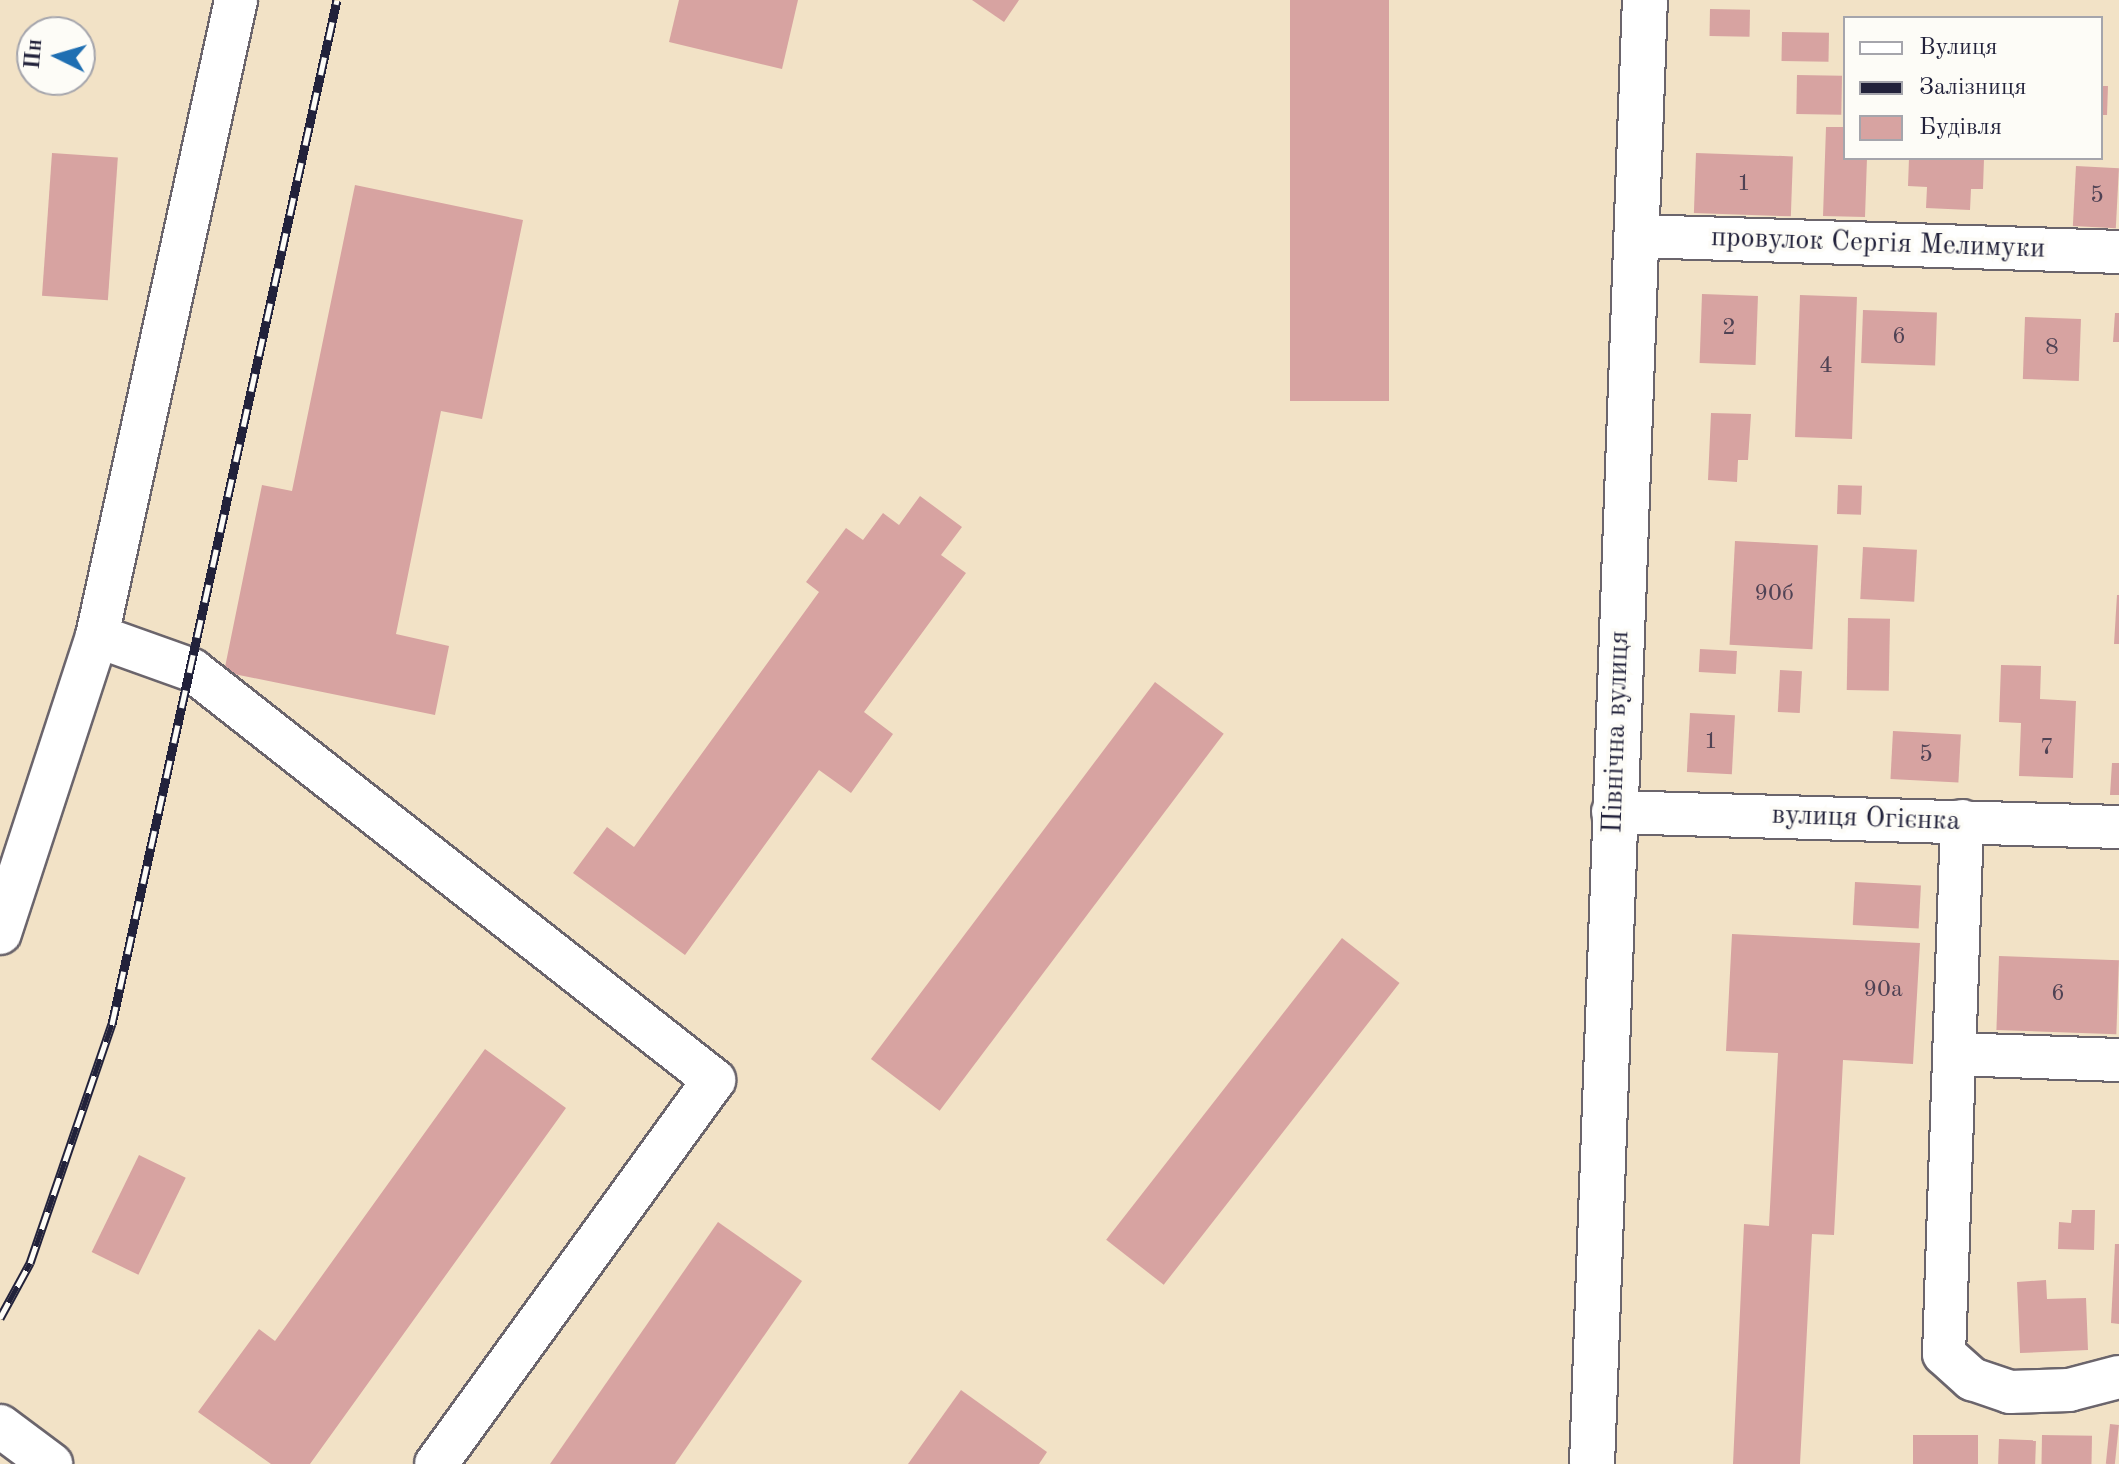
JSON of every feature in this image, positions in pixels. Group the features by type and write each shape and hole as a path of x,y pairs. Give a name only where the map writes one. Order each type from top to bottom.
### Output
{"main road":[{"name":"Північна вулиця","path":"1592,1464 1613,812 1645,0"}],"street":[{"path":"0,933 97,636 236,0"},
{"name":"провулок Сергія Мелимуки","path":"1638,236 2119,252"},
{"path":"97,636 192,670 714,1080 436,1464"},
{"name":"вулиця Огієнка","path":"1613,812 2119,827"},
{"path":"1962,821 1944,1354 1972,1379 2010,1392 2069,1390 2119,1377"},
{"path":"1954,1054 2119,1060"},
{"path":"0,1426 51,1464"}],"building":[{"path":"679,0 798,0 782,69 669,42"},
{"path":"972,0 1019,0 1004,22"},
{"path":"1290,0 1389,0 1389,401 1290,401"},
{"path":"1710,9 1750,10 1750,37 1710,36"},
{"path":"1782,32 1829,33 1828,62 1781,61"},
{"path":"1797,75 1842,76 1841,115 1796,114"},
{"path":"2103,86 2108,86 2107,115 2103,115"},
{"path":"1826,127 1843,127 1843,160 1867,160 1865,217 1823,216"},
{"path":"52,153 118,158 108,300 42,296"},
{"path":"1696,153 1793,156 1791,216 1694,213"},
{"path":"1909,160 1984,160 1983,189 1971,189 1970,210 1926,208 1927,187 1908,186"},
{"path":"2076,166 2119,168 2116,228 2073,226"},
{"path":"355,185 523,220 482,419 441,411 396,634 449,646 435,715 224,672 262,485 292,491"},
{"path":"1702,294 1758,296 1756,365 1700,363"},
{"path":"1800,295 1857,297 1852,439 1795,437"},
{"path":"1863,310 1937,313 1935,366 1861,363"},
{"path":"2115,313 2119,313 2119,342 2113,342"},
{"path":"2025,317 2081,319 2079,381 2023,379"},
{"path":"1711,413 1751,414 1748,460 1738,460 1737,482 1708,480"},
{"path":"1838,485 1862,486 1861,515 1837,514"},
{"path":"920,496 962,527 941,555 966,573 864,712 893,734 851,793 819,770 685,955 573,873 607,827 634,847 819,592 806,582 846,528 863,540 883,513 899,525"},
{"path":"1735,541 1818,545 1812,649 1730,645"},
{"path":"1863,547 1917,550 1914,602 1860,599"},
{"path":"2117,595 2119,644 2114,644"},
{"path":"1848,618 1890,619 1889,691 1847,690"},
{"path":"1700,649 1737,651 1736,674 1699,672"},
{"path":"2001,665 2041,666 2040,699 2076,701 2073,778 2019,776 2021,723 1999,722"},
{"path":"1780,670 1802,671 1800,713 1778,712"},
{"path":"1155,682 1224,734 940,1111 871,1059"},
{"path":"1690,713 1735,715 1732,774 1687,772"},
{"path":"1893,731 1961,735 1958,782 1890,779"},
{"path":"2112,763 2119,763 2119,795 2110,795"},
{"path":"1855,882 1921,885 1919,928 1853,925"},
{"path":"1732,934 1920,943 1913,1064 1843,1060 1834,1235 1812,1234 1800,1464 1733,1464 1744,1224 1769,1226 1778,1053 1726,1051"},
{"path":"1342,938 1400,983 1164,1285 1106,1240"},
{"path":"1999,956 2119,960 2116,1034 1996,1030"},
{"path":"485,1049 566,1108 310,1464 271,1464 198,1412 259,1329 275,1341"},
{"path":"139,1155 186,1178 138,1275 92,1252"},
{"path":"2072,1210 2095,1210 2094,1250 2058,1249 2059,1222 2071,1223"},
{"path":"718,1222 802,1281 675,1464 550,1464"},
{"path":"2115,1244 2119,1244 2119,1324 2111,1323"},
{"path":"2046,1280 2047,1299 2086,1298 2088,1350 2020,1353 2017,1282"},
{"path":"961,1390 1047,1452 1039,1464 908,1464"},
{"path":"2110,1424 2119,1425 2115,1464 2106,1464"},
{"path":"1913,1435 1978,1435 1978,1464 1913,1464"},
{"path":"2042,1435 2092,1436 2092,1464 2041,1464"},
{"path":"1999,1439 2036,1440 2035,1464 1998,1464"}],"railway":[{"path":"0,1318 30,1263 112,1024 337,0"}]}
